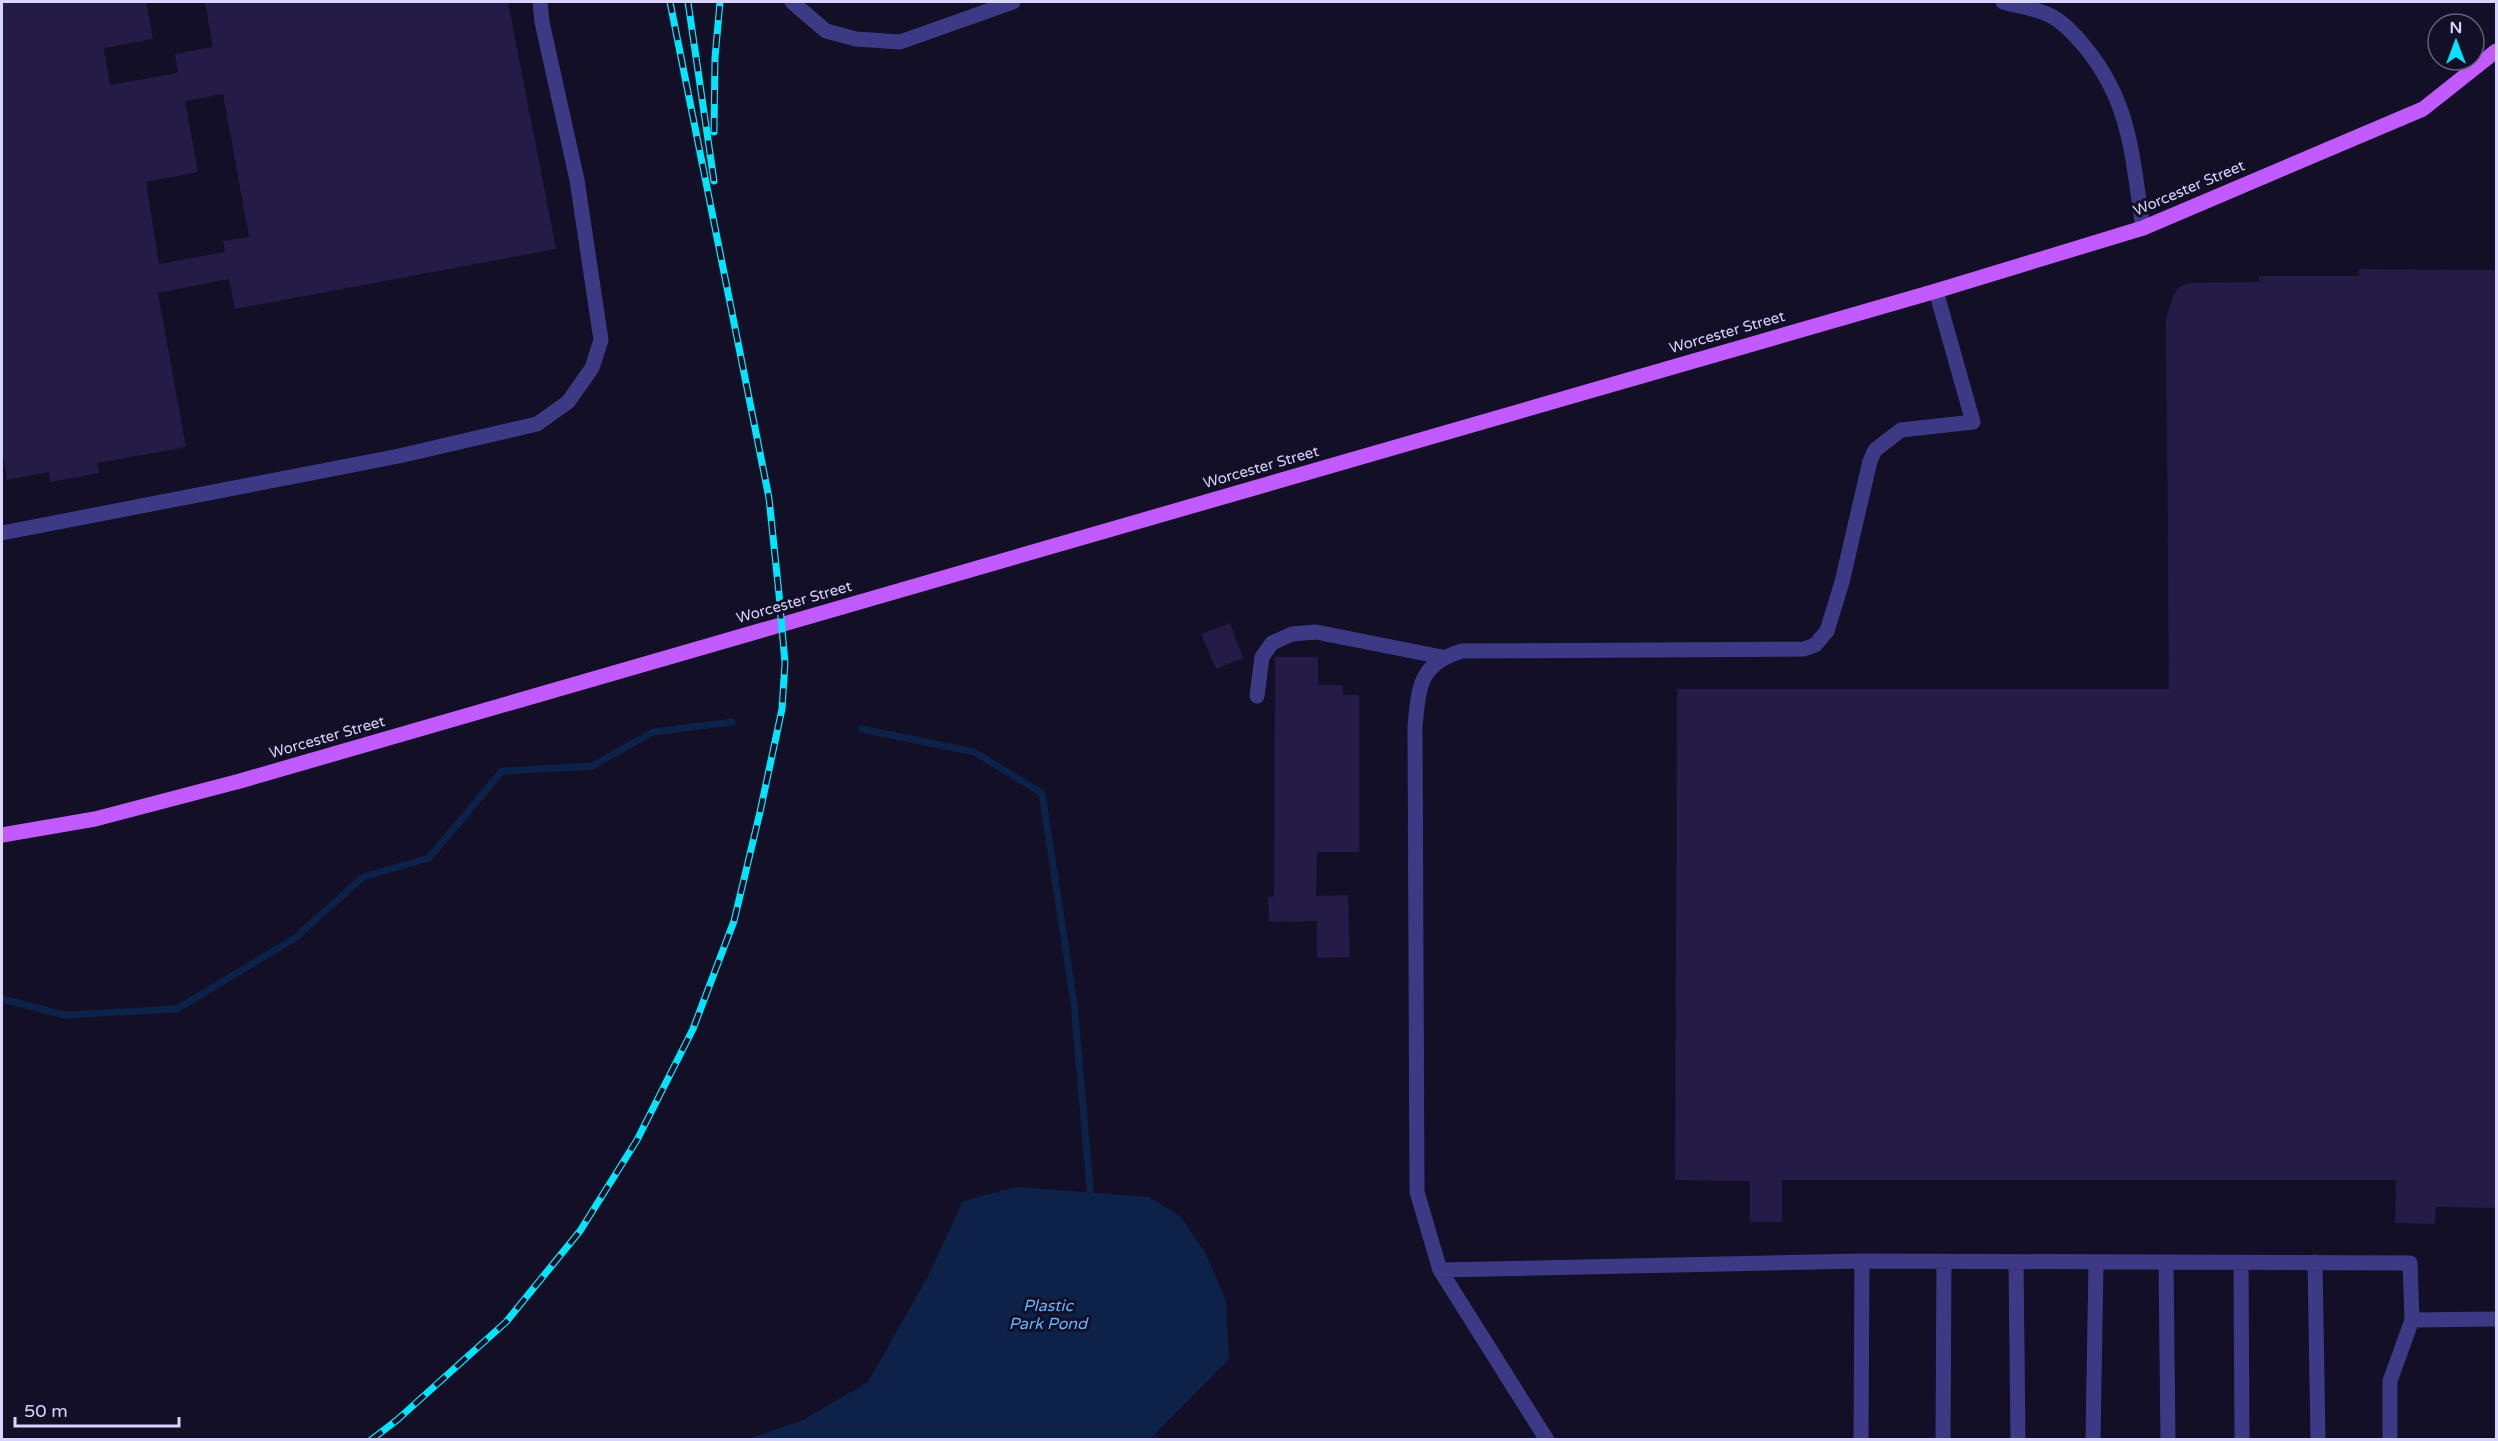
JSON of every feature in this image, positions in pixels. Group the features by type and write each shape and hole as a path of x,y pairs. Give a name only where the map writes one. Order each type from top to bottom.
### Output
{"main road":[{"name":"Worcester Street","path":"2,835 95,819 229,784 1936,291 2143,228 2423,109 2496,51"}],"lane":[{"path":"2,533 399,456 537,424 568,402 592,368 601,340 577,180 542,22 540,2"},
{"path":"792,2 826,31 856,39 900,42 1013,2"},
{"path":"2003,2 2049,15 2074,34 2103,68 2125,119 2143,228"},
{"path":"1547,1440 1440,1270 1417,1192 1415,726 1419,695 1424,679 1431,667 1442,657 1462,651 1804,649 1815,645 1827,631 1875,450 1900,430 1973,422 1936,291"},
{"path":"1257,696 1263,657 1272,643 1292,634 1316,632 1442,657"},
{"path":"1440,1270 1862,1261 2410,1263 2412,1320 2390,1381 2390,1440"},
{"path":"1861,1440 1862,1261"},
{"path":"1943,1440 1944,1262"},
{"path":"2016,1262 2018,1440"},
{"path":"2315,1262 2318,1440"},
{"path":"2093,1440 2096,1263"},
{"path":"2166,1263 2168,1440"},
{"path":"2241,1264 2242,1440"},
{"path":"2412,1320 2496,1319"}],"water":[{"name":"Plastic Park Pond","path":"1016,1187 1149,1197 1180,1216 1205,1252 1226,1300 1229,1359 1150,1439 748,1439 803,1420 868,1382 927,1278 963,1201"}],"building":[{"path":"2,2 146,2 153,39 104,48 110,85 178,73 175,54 213,47 205,2 508,2 556,249 235,309 229,279 158,293 186,447 97,463 99,473 50,482 49,472 7,480 2,448","holes":["223,94 249,237 223,241 225,252 159,264 146,182 198,172 185,101"]},
{"path":"2359,269 2496,270 2496,1208 2436,1207 2435,1224 2395,1223 2396,1180 1782,1180 1782,1222 1750,1222 1750,1181 1675,1180 1677,689 2169,689 2166,319 2173,296 2179,287 2189,283 2259,282 2259,276 2359,276"},
{"path":"1230,623 1243,658 1216,669 1201,634"},
{"path":"1275,657 1318,657 1318,685 1343,685 1343,695 1359,695 1359,852 1317,852 1316,896 1348,895 1350,957 1317,958 1317,921 1269,922 1268,897 1274,897"}],"waterway":[{"path":"2,999 64,1015 177,1009 295,938 363,877 429,858 502,771 592,766 653,732 732,722"},
{"path":"862,729 974,752 1042,793 1074,1004 1091,1199"}],"railway":[{"path":"371,1440 397,1420 506,1322 580,1231 637,1140 693,1029 734,921 782,709 785,663 769,498 670,2"},
{"path":"688,2 714,181"},
{"path":"714,132 715,58 720,2"}]}
